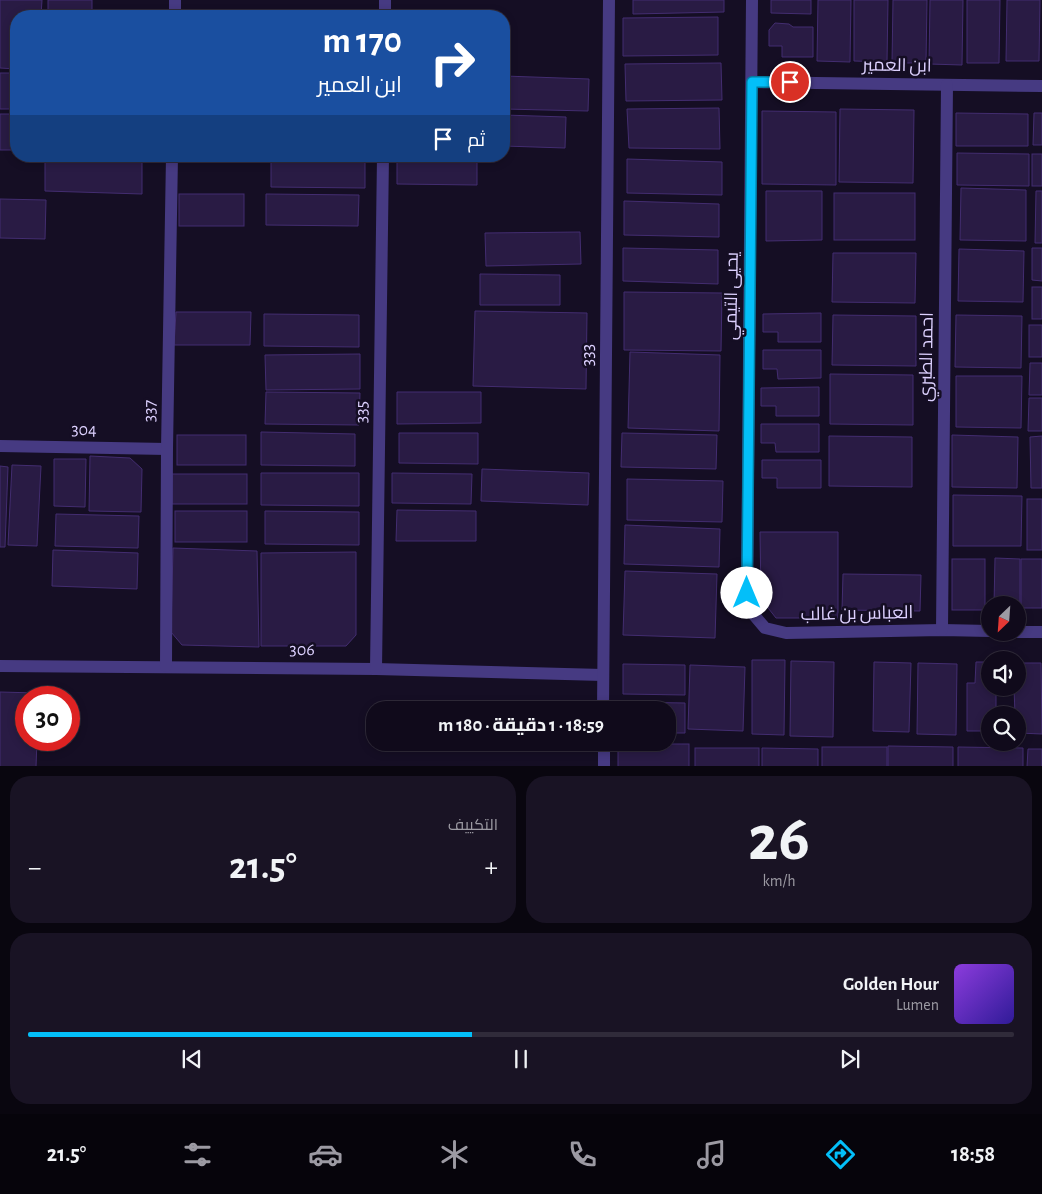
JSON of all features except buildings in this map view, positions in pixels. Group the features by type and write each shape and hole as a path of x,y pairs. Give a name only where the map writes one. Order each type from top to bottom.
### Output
{"street":[{"name":"333","path":"603,701 609,0"},
{"name":"يحيى التيمي","path":"747,593 752,0"},
{"name":"ابن العمير","path":"752,82 1042,86"},
{"name":"احمد الطبري","path":"942,630 946,84"},
{"name":"337","path":"166,666 167,449 172,162"},
{"name":"335","path":"376,669 383,162"},
{"name":"304","path":"0,446 167,449"},
{"name":"العباس بن غالب","path":"747,593 754,615 765,628 786,633 981,631"},
{"path":"1026,632 1042,632"},
{"name":"306","path":"0,666 376,669 603,675"},
{"path":"604,751 604,766"}],"route":[{"path":"747,593 752,82 790,82"}]}
